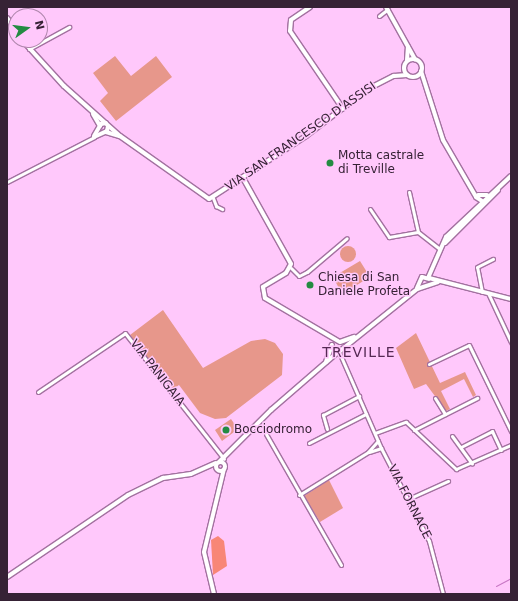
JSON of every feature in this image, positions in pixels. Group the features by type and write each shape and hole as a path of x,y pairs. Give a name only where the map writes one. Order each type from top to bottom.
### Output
{"street":[{"path":"310,7 292,20 290,31 343,109"},
{"path":"379,16 387,8 415,59 420,63 425,88 443,140 472,189 482,201"},
{"path":"69,27 29,49 92,112 120,136 211,198 216,206 222,209"},
{"path":"408,47 408,60 404,66 407,75 414,77 425,88"},
{"path":"408,60 415,59"},
{"name":"VIA SAN FRANCESCO D'ASSISI","path":"211,198 243,178 343,109 368,88 394,76 404,66"},
{"path":"414,77 421,71"},
{"name":"VIA SAN FRANCESCO D'ASSISI","path":"394,76 407,75"},
{"path":"92,112 105,132"},
{"path":"100,126 107,125"},
{"path":"105,132 107,125"},
{"path":"94,136 100,126"},
{"path":"7,182 94,136 105,132 120,136"},
{"path":"441,248 511,176"},
{"path":"473,214 487,195 511,176"},
{"path":"243,178 291,268 299,276 307,272 347,238"},
{"path":"409,192 418,232 441,248"},
{"path":"7,577 128,495 163,478 208,468 232,453 271,410 356,336 417,289 426,280 429,270 441,248 474,208 493,194"},
{"path":"477,196 487,195"},
{"path":"474,208 477,196"},
{"path":"370,209 389,237 418,232"},
{"path":"482,292 477,267 493,259"},
{"path":"291,268 263,287 265,298 323,334 339,342"},
{"path":"426,280 511,299"},
{"path":"488,293 511,342"},
{"name":"VIA PANIGAIA","path":"38,392 125,333 224,459"},
{"path":"323,334 332,345 333,350 323,366"},
{"path":"332,345 356,336"},
{"path":"339,342 339,351"},
{"path":"429,364 469,345 511,431"},
{"path":"333,350 339,351"},
{"name":"VIA FORNACE","path":"339,351 381,448 429,541 443,594"},
{"path":"327,429 323,415 359,396"},
{"path":"435,398 445,414"},
{"path":"414,430 477,398"},
{"path":"309,443 366,414"},
{"path":"375,433 402,422 414,430 455,468 472,464 511,446"},
{"path":"461,447 492,431 501,450"},
{"path":"266,434 341,565"},
{"path":"452,436 472,464"},
{"path":"368,452 378,441"},
{"path":"300,495 368,452 381,448"},
{"path":"214,594 204,552 220,481 224,468 232,453"},
{"path":"218,462 224,468"},
{"path":"218,462 217,470 220,481"},
{"path":"208,468 217,470 224,468"},
{"path":"408,499 448,481"}],"shaded area":[{"path":"115,56 131,76 156,56 172,77 116,121 100,101 108,93 93,73"},
{"path":"345,246 351,246 356,251 354,260 351,262 345,262 340,257 340,251"},
{"path":"360,261 370,277 342,294 333,277"},
{"path":"163,310 203,368 251,341 265,339 275,343 283,354 282,375 226,418 215,419 200,413 179,385 172,390 130,335"},
{"path":"416,333 440,383 465,372 476,395 473,397 464,379 441,391 450,409 446,411 426,384 414,389 396,348"},
{"name":"Bocciodromo","path":"231,419 238,429 222,441 215,430"},
{"path":"329,480 343,508 320,522 304,496"},
{"path":"218,536 224,541 227,566 213,575 211,540"}],"waterway":[{"path":"496,586 511,578"}],"place":[{"name":"Motta castrale di Treville","path":"330,163"},
{"name":"Chiesa di San Daniele Profeta","path":"310,285"},
{"name":"Bocciodromo","path":"226,430"}],"district":[{"name":"TREVILLE","path":"359,352"}]}
